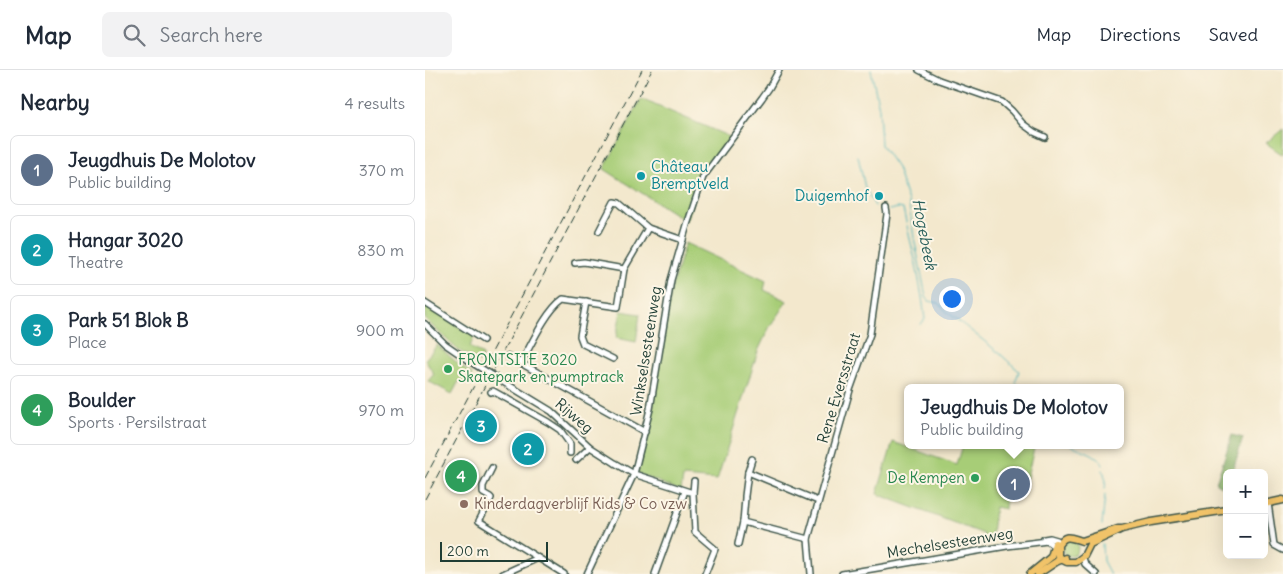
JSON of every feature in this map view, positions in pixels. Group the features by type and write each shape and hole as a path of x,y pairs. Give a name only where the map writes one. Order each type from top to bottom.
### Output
{"main road":[{"path":"1268,503 1283,500"},
{"path":"1080,539 1151,522 1223,511"},
{"path":"1056,545 1067,538 1087,538 1142,521 1151,522"},
{"path":"1081,558 1090,544 1122,529"},
{"path":"1038,571 1056,555 1056,545 1063,535 1068,533 1080,539 1083,546 1081,558"},
{"path":"1056,545 1058,556 1065,560 1081,558"},
{"path":"1030,574 1065,560 1081,558"}],"street":[{"name":"Winkselsesteenweg","path":"587,574 634,474 650,409 671,280 703,177 769,88 779,70"},
{"path":"919,70 939,80 1002,102 1012,110 1023,124 1045,137"},
{"path":"599,231 614,202 619,202 648,228 683,240"},
{"name":"Rene Eversstraat","path":"811,574 808,538 850,390 869,334 887,214 886,208"},
{"path":"521,363 544,321 558,302 563,299 618,306 624,269 648,228"},
{"path":"575,263 584,262 624,269"},
{"path":"586,302 579,336 583,344 613,359"},
{"path":"425,303 483,340"},
{"name":"Rijweg","path":"425,324 445,344 551,412 590,447 615,463 634,474 693,493"},
{"path":"508,356 645,432"},
{"path":"491,392 493,391 560,430 570,444 571,451 567,452 577,461 590,447"},
{"path":"738,544 743,522 747,472 752,459"},
{"path":"493,468 483,486 483,493 491,498 479,521 563,574"},
{"path":"747,472 818,500"},
{"path":"694,480 695,532 715,549 705,574"},
{"path":"655,574 685,491"},
{"path":"1268,512 1275,545 1283,550"},
{"path":"743,522 808,538"},
{"name":"Mechelsesteenweg","path":"842,574 1050,538 1056,545"},
{"path":"503,574 538,558"},
{"path":"1081,558 1083,566 1094,574"}],"green space":[{"path":"641,99 730,137 701,176 686,221 604,169"},
{"path":"1283,129 1283,155 1266,143"},
{"path":"685,243 766,281 764,290 787,301 770,326 758,351 717,480 683,477 681,491 637,473 651,419 671,290"},
{"path":"425,304 474,336 470,347 483,355 479,362 458,350 429,323 425,318"},
{"path":"621,311 640,314 636,342 616,338"},
{"name":"FRONTSITE 3020 Skatepark en pumptrack","path":"437,345 472,374 467,384 459,381 452,394 428,381 434,374 425,360"},
{"path":"1232,435 1243,438 1233,469 1223,469 1223,487 1216,483"},
{"path":"893,442 904,446 904,449 912,449 957,465 962,449 1034,449 1024,488 1006,484 1005,509 995,507 991,542 982,545 984,534 877,494"},
{"path":"1067,540 1073,540 1078,545 1076,554 1067,556 1062,551 1062,545"}],"waterway":[{"name":"Hogebeek","path":"871,70 879,108 881,145 897,168 909,205 926,297 929,301 939,303 946,311 1019,371 1015,383 1017,384"},
{"path":"858,156 865,188 875,206"},
{"name":"Hogebeek","path":"889,210 903,209 922,297 925,319 921,324"},
{"name":"Hogebeek","path":"1080,449 1094,455 1103,465"},
{"name":"Hogebeek","path":"1103,470 1106,481 1105,489"},
{"path":"1102,525 1105,495"},
{"path":"1102,544 1103,561 1110,574"}],"railway":[{"path":"425,478 642,70"},
{"path":"425,499 652,70"}],"place":[{"name":"Château Bremptveld","path":"641,176"},
{"name":"Duigemhof","path":"879,196"},
{"name":"FRONTSITE 3020 Skatepark en pumptrack","path":"448,369"},
{"name":"Park 51 Blok B","path":"481,426"},
{"name":"Hangar 3020","path":"528,449"},
{"name":"Boulder","path":"461,476"},
{"name":"De Kempen","path":"975,478"},
{"name":"Jeugdhuis De Molotov","path":"1014,484"},
{"name":"Kinderdagverblijf Kids & Co vzw","path":"464,504"}]}
